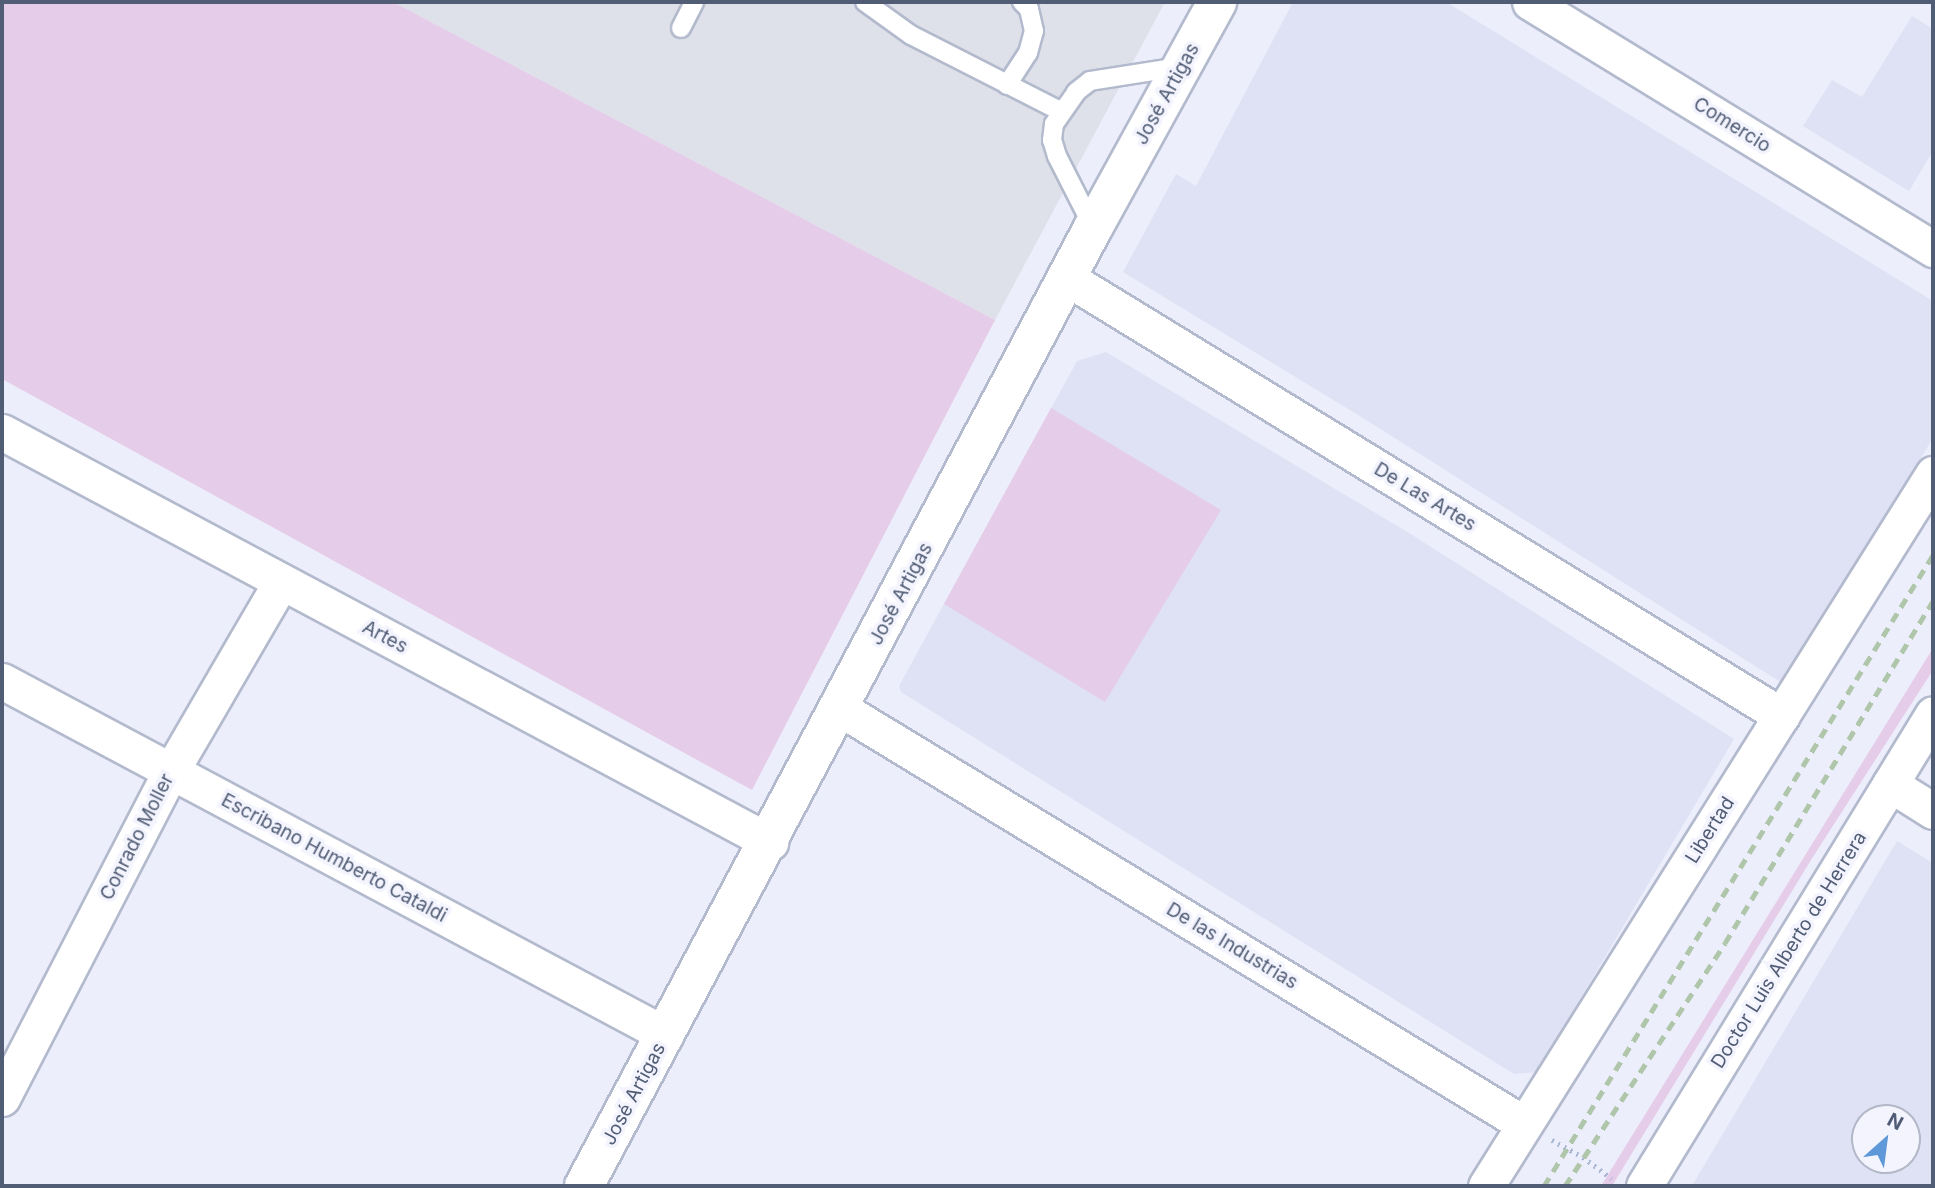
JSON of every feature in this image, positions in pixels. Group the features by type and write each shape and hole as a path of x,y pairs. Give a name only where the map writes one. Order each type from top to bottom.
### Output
{"street":[{"name":"José Artigas","path":"584,1186 841,709 1093,228 1217,2"},
{"name":"Comercio","path":"1530,2 1933,249"},
{"name":"De Las Artes","path":"1067,278 1782,716"},
{"name":"Artes","path":"2,432 770,842"},
{"name":"Libertad","path":"1486,1186 1933,474"},
{"name":"Conrado Moller","path":"2,1098 171,771 281,582"},
{"name":"Escribano Humberto Cataldi","path":"2,681 666,1035"},
{"name":"De las Industrias","path":"841,709 1524,1124"},
{"name":"Doctor Luis Alberto de Herrera","path":"1644,1186 1933,714"},
{"path":"1890,784 1933,811"}],"lane":[{"path":"681,28 694,2"},
{"path":"865,2 911,34 1062,112"},
{"path":"1007,85 1028,53 1034,31 1029,9 1022,2"},
{"path":"1093,228 1052,140 1054,124 1076,92 1090,81 1182,66"}],"path":[{"path":"1524,1124 1583,1157 1622,1186"}],"shaded area":[{"path":"2,2 393,2 995,320 752,790 2,379"},
{"path":"393,2 1165,2 995,320"},
{"path":"1293,2 1446,2 1933,301 1933,438 1782,683 1363,418 1123,272 1176,174 1196,186"},
{"path":"1912,16 1933,29 1933,151 1909,191 1803,126 1832,80 1862,97"},
{"path":"1106,352 1409,533 1734,739 1537,1072 1514,1074 901,692 899,686 1077,361"},
{"path":"1051,408 1221,510 1105,702 944,604"},
{"path":"1933,648 1933,670 1811,860 1612,1186 1601,1186"},
{"path":"1897,841 1933,863 1933,1186 1693,1184"}],"railway":[{"path":"1544,1186 1933,555"},
{"path":"1565,1186 1725,943 1933,601"}]}
